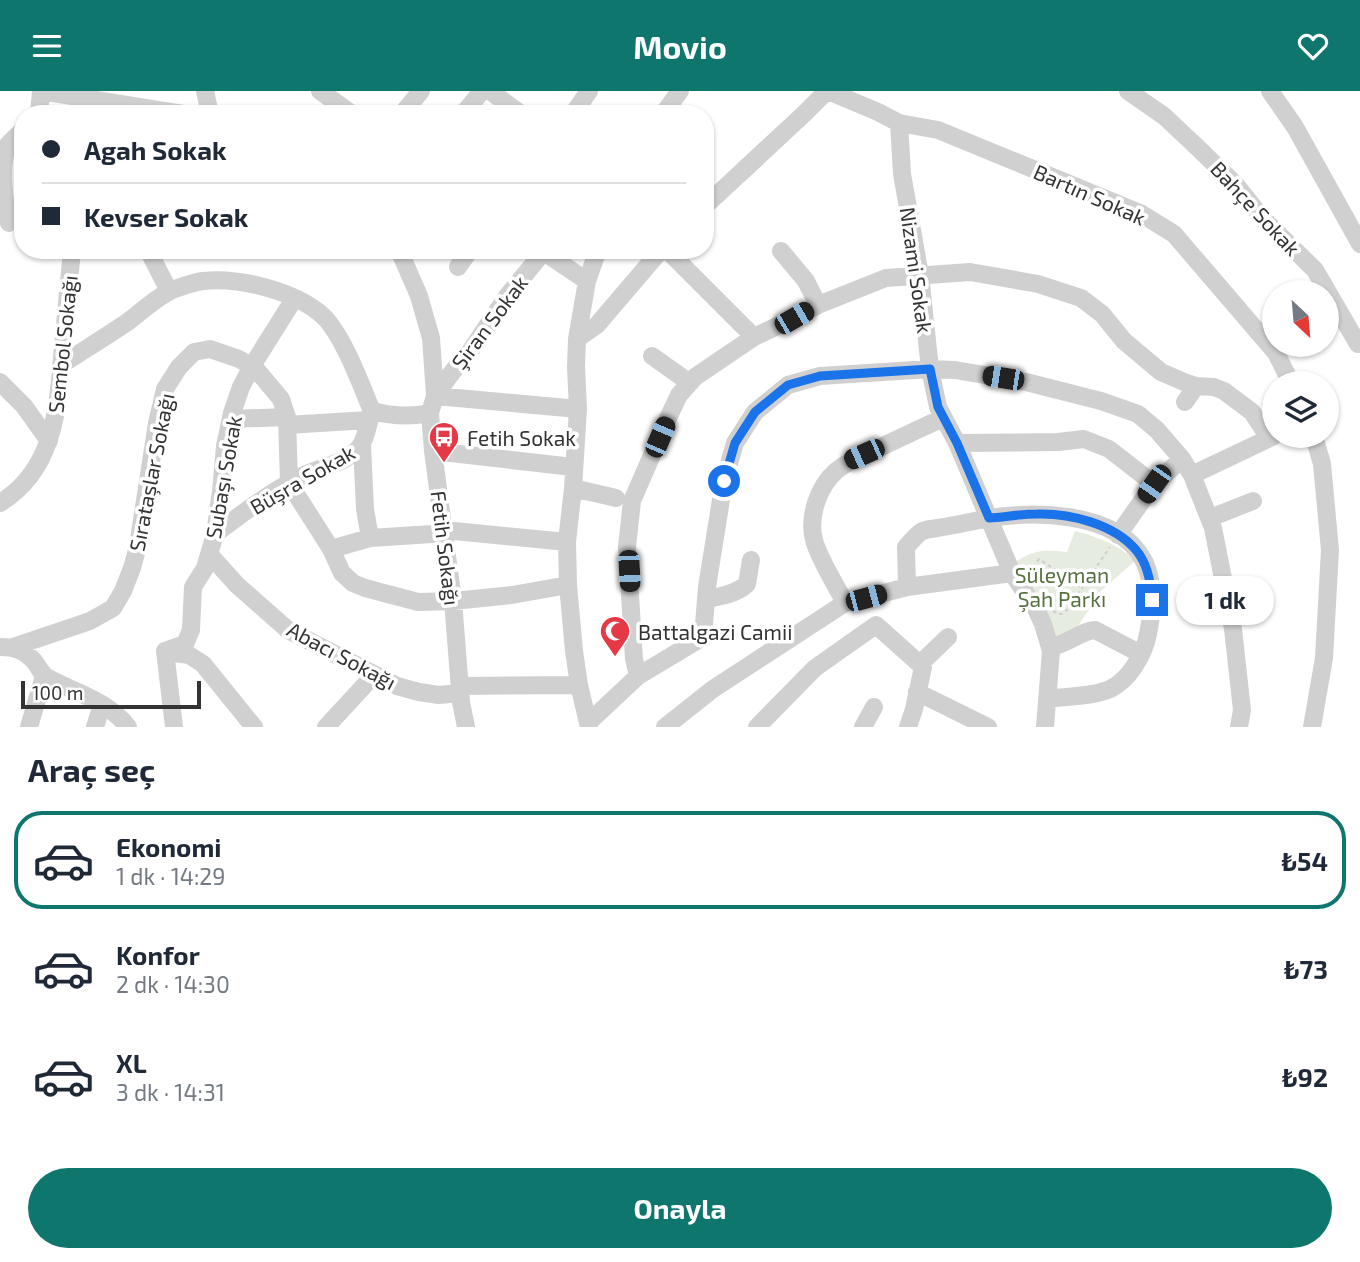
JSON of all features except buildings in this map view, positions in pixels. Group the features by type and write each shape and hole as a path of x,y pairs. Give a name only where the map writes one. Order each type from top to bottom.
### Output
{"street":[{"path":"41,91 122,97 151,105"},
{"path":"320,91 339,105"},
{"path":"409,105 421,91"},
{"path":"470,105 482,91"},
{"path":"490,91 509,105"},
{"path":"714,199 827,91"},
{"name":"Bartın Sokak","path":"827,91 899,123 938,130 1140,213 1174,234 1276,352 1285,371"},
{"name":"Bahçe Sokak","path":"1128,91 1164,116 1197,147 1236,185 1264,220 1315,270 1360,344"},
{"path":"1270,91 1294,127 1360,244"},
{"name":"Nizami Sokak","path":"899,123 902,174 920,275 930,369 938,407 957,443 1016,579 1043,624 1050,647 1045,726"},
{"path":"9,223 2,193 2,164 8,146 14,140"},
{"path":"781,251 806,281 818,305"},
{"name":"Sembol Sokağı","path":"0,503 9,498 33,474 49,441 58,408 71,259"},
{"path":"153,259 169,291"},
{"name":"Fetih Sokağı","path":"403,259 419,296 431,338 433,451 466,726"},
{"path":"458,267 464,259"},
{"name":"Şiran Sokak","path":"433,405 453,371 467,356 508,295 537,259"},
{"path":"555,259 587,281"},
{"path":"589,724 574,651 568,585 568,542 578,409 577,339 587,281 595,259"},
{"path":"577,339 597,325 653,259"},
{"path":"676,259 754,337"},
{"path":"638,676 634,659 627,547 632,501 668,415 695,377 754,337 818,305 886,278 970,272 1038,284 1081,297 1102,314 1124,341 1161,372 1196,386 1224,391 1252,412 1262,425"},
{"path":"61,365 169,291 200,281 233,280 303,302 323,316 335,332 355,371 370,416"},
{"name":"Subaşı Sokak","path":"165,651 185,644 191,630 194,587 205,568 215,534 225,446 241,387 295,299"},
{"name":"Sırataşlar Sokağı","path":"6,647 90,621 113,608 123,591 138,545 157,422 165,389 179,367 194,352 209,348 252,366 281,399 287,421 289,483"},
{"path":"652,356 690,383"},
{"path":"589,724 638,676 703,637 724,481 735,443 755,412 788,385 820,376 930,369 955,370 1026,381 1114,405 1138,414 1182,459 1192,475 1213,528 1233,629 1242,710 1239,726"},
{"path":"0,382 24,406 49,441"},
{"path":"1185,402 1196,386"},
{"path":"231,419 287,421 386,415 416,416 433,405 578,409"},
{"name":"Büşra Sokak","path":"215,534 299,477 345,459 356,451 362,445 370,416"},
{"path":"845,604 815,544 812,515 820,493 834,473 850,461 943,418"},
{"path":"957,443 1058,442 1084,439 1109,449 1154,484"},
{"path":"1192,475 1262,441"},
{"path":"362,445 365,509 370,538"},
{"path":"1312,726 1324,658 1331,550 1322,464 1317,448"},
{"path":"433,451 573,467"},
{"path":"1118,535 1154,484 1182,459"},
{"path":"289,483 331,549 342,573 353,583 365,588 418,602 512,595 568,585"},
{"path":"573,488 616,498"},
{"path":"1210,518 1253,501"},
{"path":"907,587 906,547 922,531 989,518 1037,514 1064,516 1118,535 1135,549 1144,562 1151,583 1151,620 1141,654 1133,669 1112,688 1093,695 1047,699"},
{"path":"331,549 370,538 432,534 444,530 568,542"},
{"name":"Abacı Sokağı","path":"209,554 237,585 288,630 397,686 439,695 460,690 579,685"},
{"path":"706,600 744,587 747,584 751,560"},
{"path":"665,726 713,689 845,604 907,587 1016,579"},
{"path":"757,726 815,668 876,625 923,667 908,726"},
{"path":"1050,647 1060,646 1095,630 1141,654"},
{"path":"920,664 947,638"},
{"path":"6,647 34,661 44,676 92,698 118,714 128,726"},
{"path":"174,726 165,651 189,655 203,664 254,726"},
{"path":"326,726 374,675"},
{"path":"29,726 44,676"},
{"path":"917,692 988,726"},
{"path":"95,726 102,705"},
{"path":"863,726 874,707"}],"path":[{"path":"1052,609 1058,614 1064,613 1118,535"},
{"path":"1016,579 1039,559 1082,587"}],"green space":[{"name":"Süleyman Şah Parkı","path":"1075,531 1115,546 1135,561 1101,591 1078,626 1051,638 1015,562 1040,551 1067,552"}],"place":[{"name":"Fetih Sokak","path":"444,464"},
{"name":"Battalgazi Camii","path":"615,658"}],"route":[{"path":"724,481 735,443 755,412 788,385 820,376 930,369 938,407 957,443 989,518 1037,514 1064,516 1085,521 1118,535 1135,549 1144,562 1151,583 1152,600"}]}
